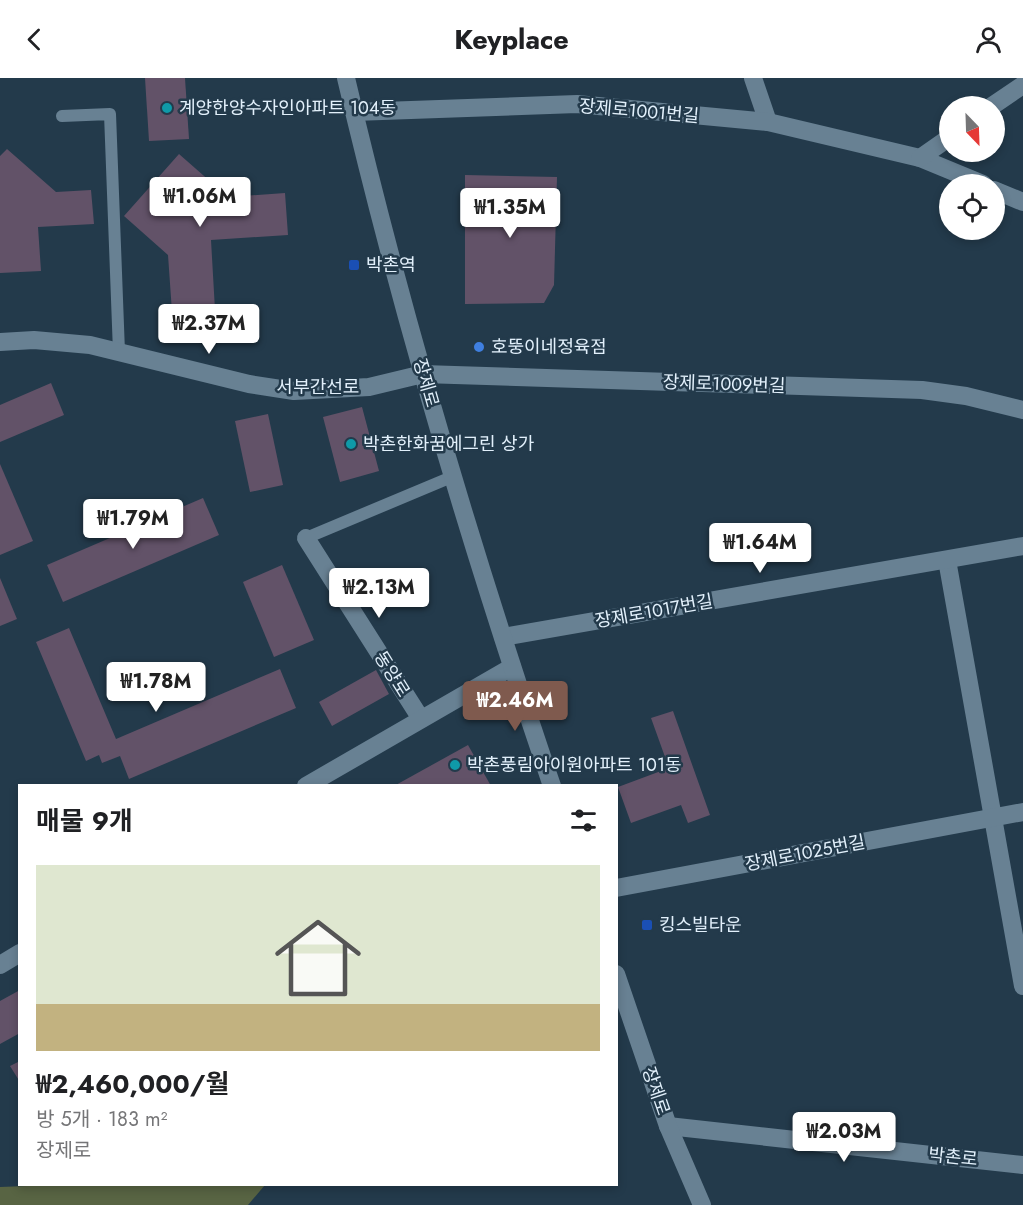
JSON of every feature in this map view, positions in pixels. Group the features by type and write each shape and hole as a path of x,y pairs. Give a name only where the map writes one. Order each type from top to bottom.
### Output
{"street":[{"name":"장제로","path":"346,78 423,374 512,667 551,784"},
{"path":"753,78 768,122"},
{"path":"1005,97 1023,85"},
{"name":"장제로1001번길","path":"354,111 577,104 768,122 920,158 958,174"},
{"path":"920,158 939,145"},
{"path":"1005,195 1023,202"},
{"name":"서부간선로","path":"0,342 34,340 90,345 249,384 294,391 369,387 423,374"},
{"name":"장제로1009번길","path":"423,374 922,390 966,396 1023,409"},
{"name":"동양로","path":"306,538 421,719"},
{"name":"장제로1017번길","path":"503,637 1023,546"},
{"path":"947,560 1023,986"},
{"path":"309,784 512,667"},
{"name":"장제로1025번길","path":"618,888 1023,812"},
{"path":"0,965 18,955"},
{"name":"장제로","path":"618,980 668,1126 702,1205"},
{"name":"박촌로","path":"668,1126 1023,1165"}],"lane":[{"path":"63,116 110,114 119,352"},
{"path":"306,538 454,476"}],"green space":[{"path":"264,1186 248,1205 0,1205 0,1187"}],"building":[{"name":"계양한양수자인아파트 104동","path":"145,78 185,78 189,139 149,141"},
{"path":"7,149 56,192 91,190 94,224 38,227 41,271 0,273 0,156"},
{"path":"179,154 228,197 285,193 288,235 211,240 215,310 172,312 168,255 124,216"},
{"path":"465,175 557,177 554,285 544,303 465,304"},
{"path":"51,383 64,415 0,442 0,405"},
{"name":"박촌한화꿈에그린 상가","path":"362,407 379,471 340,482 323,417"},
{"path":"268,414 283,485 250,492 235,421"},
{"path":"0,464 33,541 0,555"},
{"path":"203,498 219,535 63,602 47,565"},
{"path":"282,565 314,640 274,657 243,582"},
{"path":"0,578 17,619 0,626"},
{"path":"69,628 116,739 280,669 296,708 129,779 120,756 102,763 99,755 86,761 36,642"},
{"path":"376,670 389,694 332,726 319,702"},
{"path":"673,711 710,815 688,823 681,805 631,823 618,787 669,768 651,718"},
{"name":"박촌풍림아이원아파트 101동","path":"468,745 490,784 398,784"},
{"path":"18,991 18,1034 0,1044 0,1001"},
{"path":"18,1062 18,1079 10,1066"}],"place":[{"name":"계양한양수자인아파트 104동","path":"167,108"},
{"name":"박촌역","path":"354,265"},
{"name":"호뚱이네정육점","path":"479,347"},
{"name":"박촌한화꿈에그린 상가","path":"351,444"},
{"name":"박촌풍림아이원아파트 101동","path":"455,765"},
{"name":"킹스빌타운","path":"647,925"}]}
